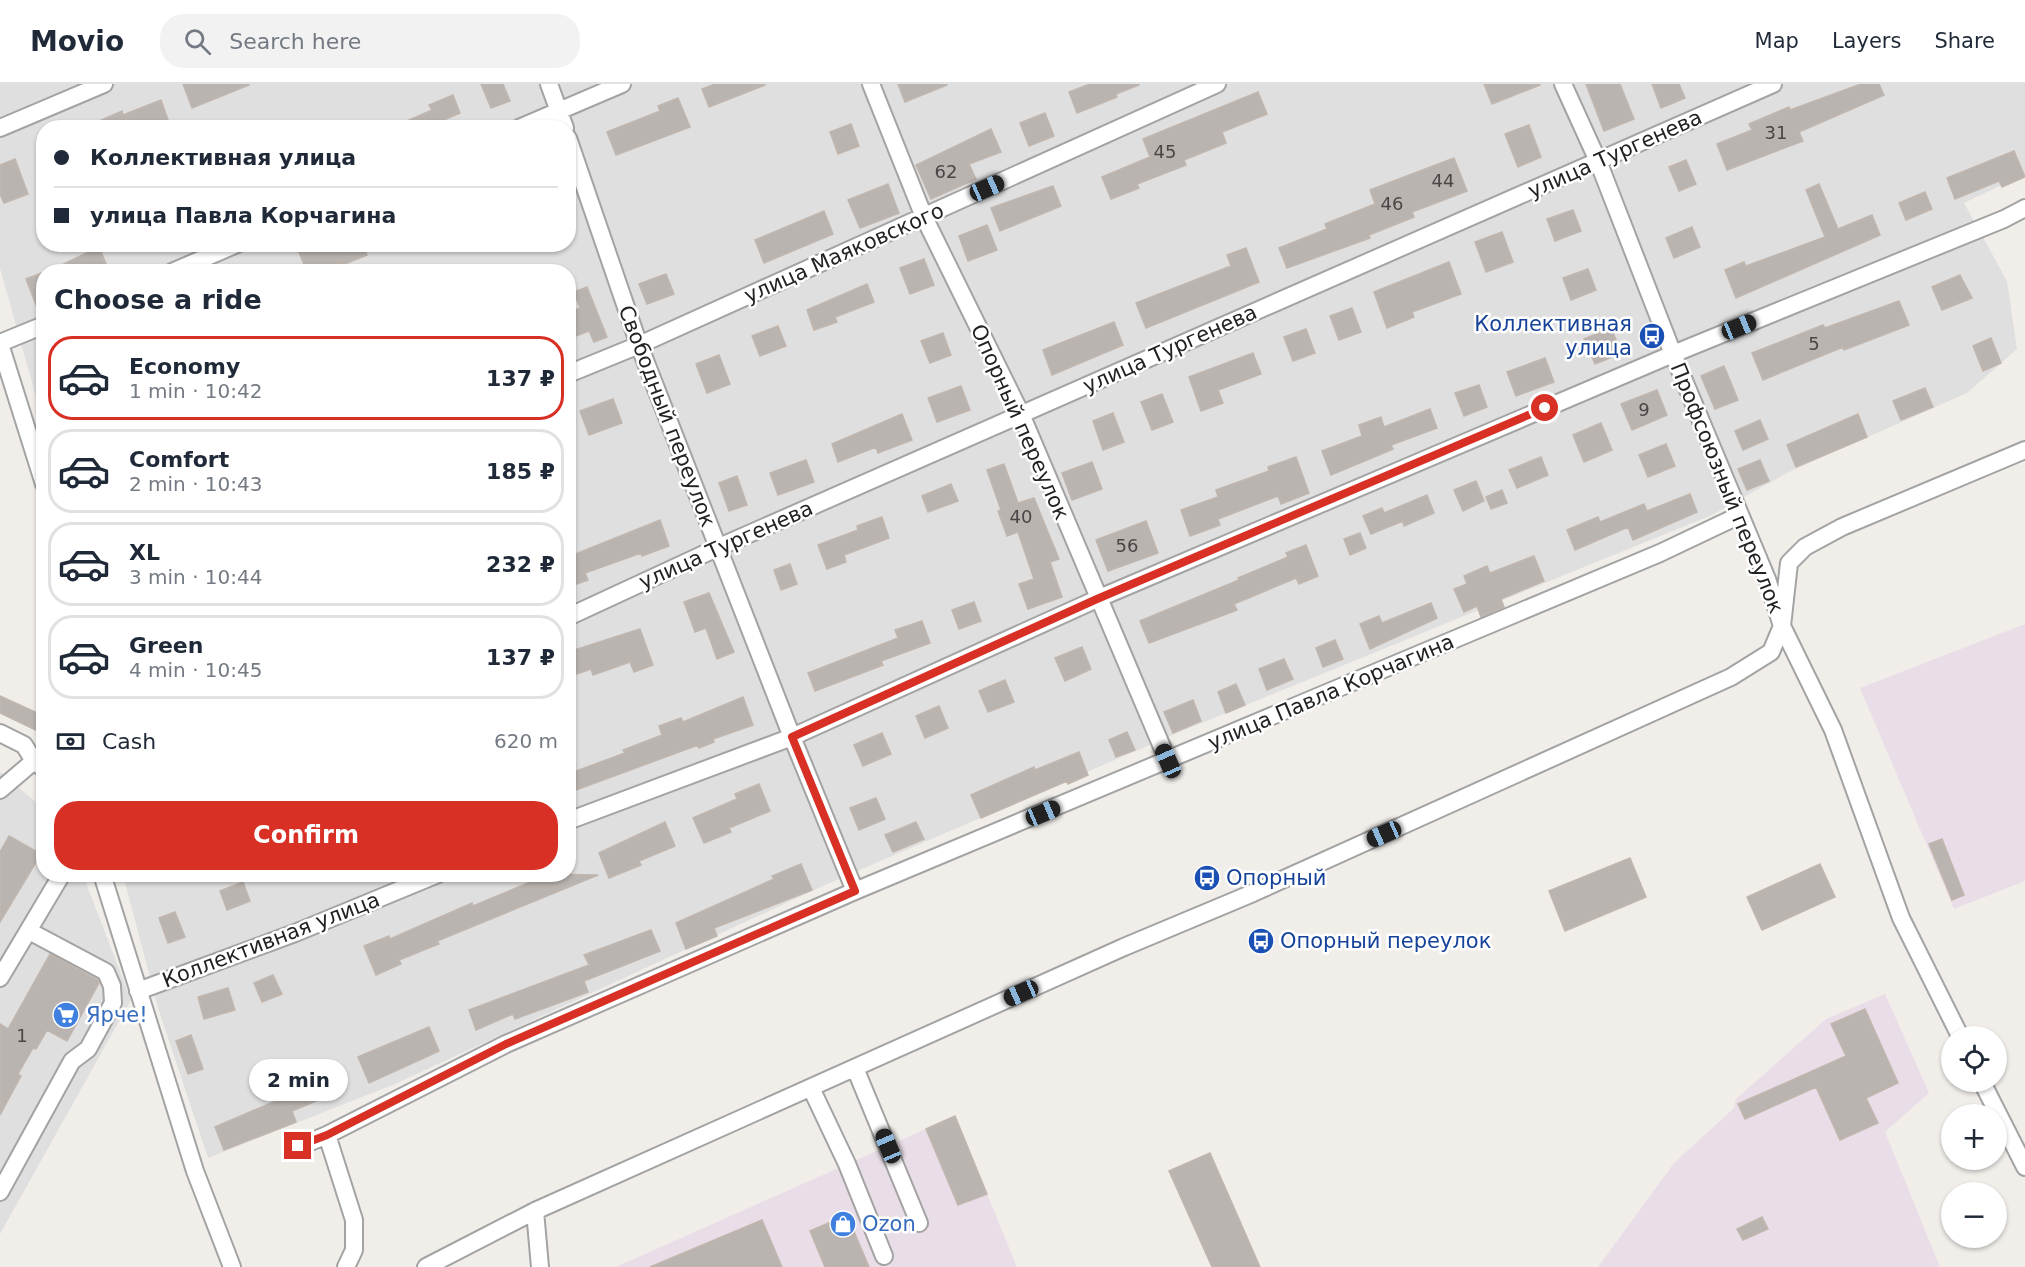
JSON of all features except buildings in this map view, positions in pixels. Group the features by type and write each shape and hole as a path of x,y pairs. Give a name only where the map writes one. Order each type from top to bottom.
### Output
{"street":[{"path":"0,129 104,84"},
{"path":"549,84 562,120"},
{"path":"538,120 622,84"},
{"name":"Опорный переулок","path":"870,84 924,217 1021,414 1097,599 1168,761"},
{"name":"улица Маяковского","path":"576,371 639,345 1217,84"},
{"name":"Профсоюзный переулок","path":"1563,84 1598,161 1673,354 1767,579 1782,626 1833,730 1901,918 1955,1026"},
{"name":"улица Тургенева","path":"576,613 717,548 1773,84"},
{"name":"Свободный переулок","path":"576,161 639,345 717,548 855,891"},
{"path":"576,818 792,737 1097,599 1673,354 2004,219 2025,208"},
{"path":"191,264 218,252"},
{"path":"36,328 0,343 36,458"},
{"path":"426,1267 536,1211 1124,947 1253,893 1731,677 1770,652 1782,626 1789,563 1805,547 1842,526 2025,450"},
{"name":"улица Павла Корчагина","path":"298,1146 327,1135 506,1044 855,891 1660,553 1740,514"},
{"path":"0,733 24,745 36,761"},
{"path":"0,790 36,767"},
{"path":"0,978 57,882"},
{"path":"104,882 195,1171 232,1267"},
{"name":"Коллективная улица","path":"138,991 295,933 419,882"},
{"path":"0,1192 72,1061 88,1049 113,1003 112,986 106,972 29,931"},
{"path":"855,1068 920,1224"},
{"path":"811,1088 847,1164 884,1257"},
{"path":"1987,1092 2025,1167"},
{"path":"327,1135 354,1220 354,1250 346,1267"},
{"path":"536,1211 540,1267"}],"shaded area":[{"path":"0,84 2025,84 2025,174 1964,203 2007,281 2017,349 1967,393 1789,472 1712,515 1182,731 825,885 395,1084 208,1158 158,1008 125,882 576,882 576,264 36,264 36,397 0,268"},
{"path":"2025,624 2025,881 1954,909 1860,688"},
{"path":"0,772 36,802 36,882 86,882 131,1000 0,1234"},
{"path":"1885,994 1929,1093 1885,1132 1940,1267 1598,1267 1674,1163 1734,1108 1736,1099 1826,1019"},
{"path":"955,1116 1017,1267 616,1267"}],"place":[{"name":"Коллективная улица","path":"1652,336"},
{"name":"Опорный","path":"1207,878"},
{"name":"Опорный переулок","path":"1261,941"},
{"name":"Ярче!","path":"66,1015"},
{"name":"Ozon","path":"843,1224"}],"route":[{"path":"298,1146 327,1135 506,1044 855,891 792,737 1097,599 1545,408"}]}
